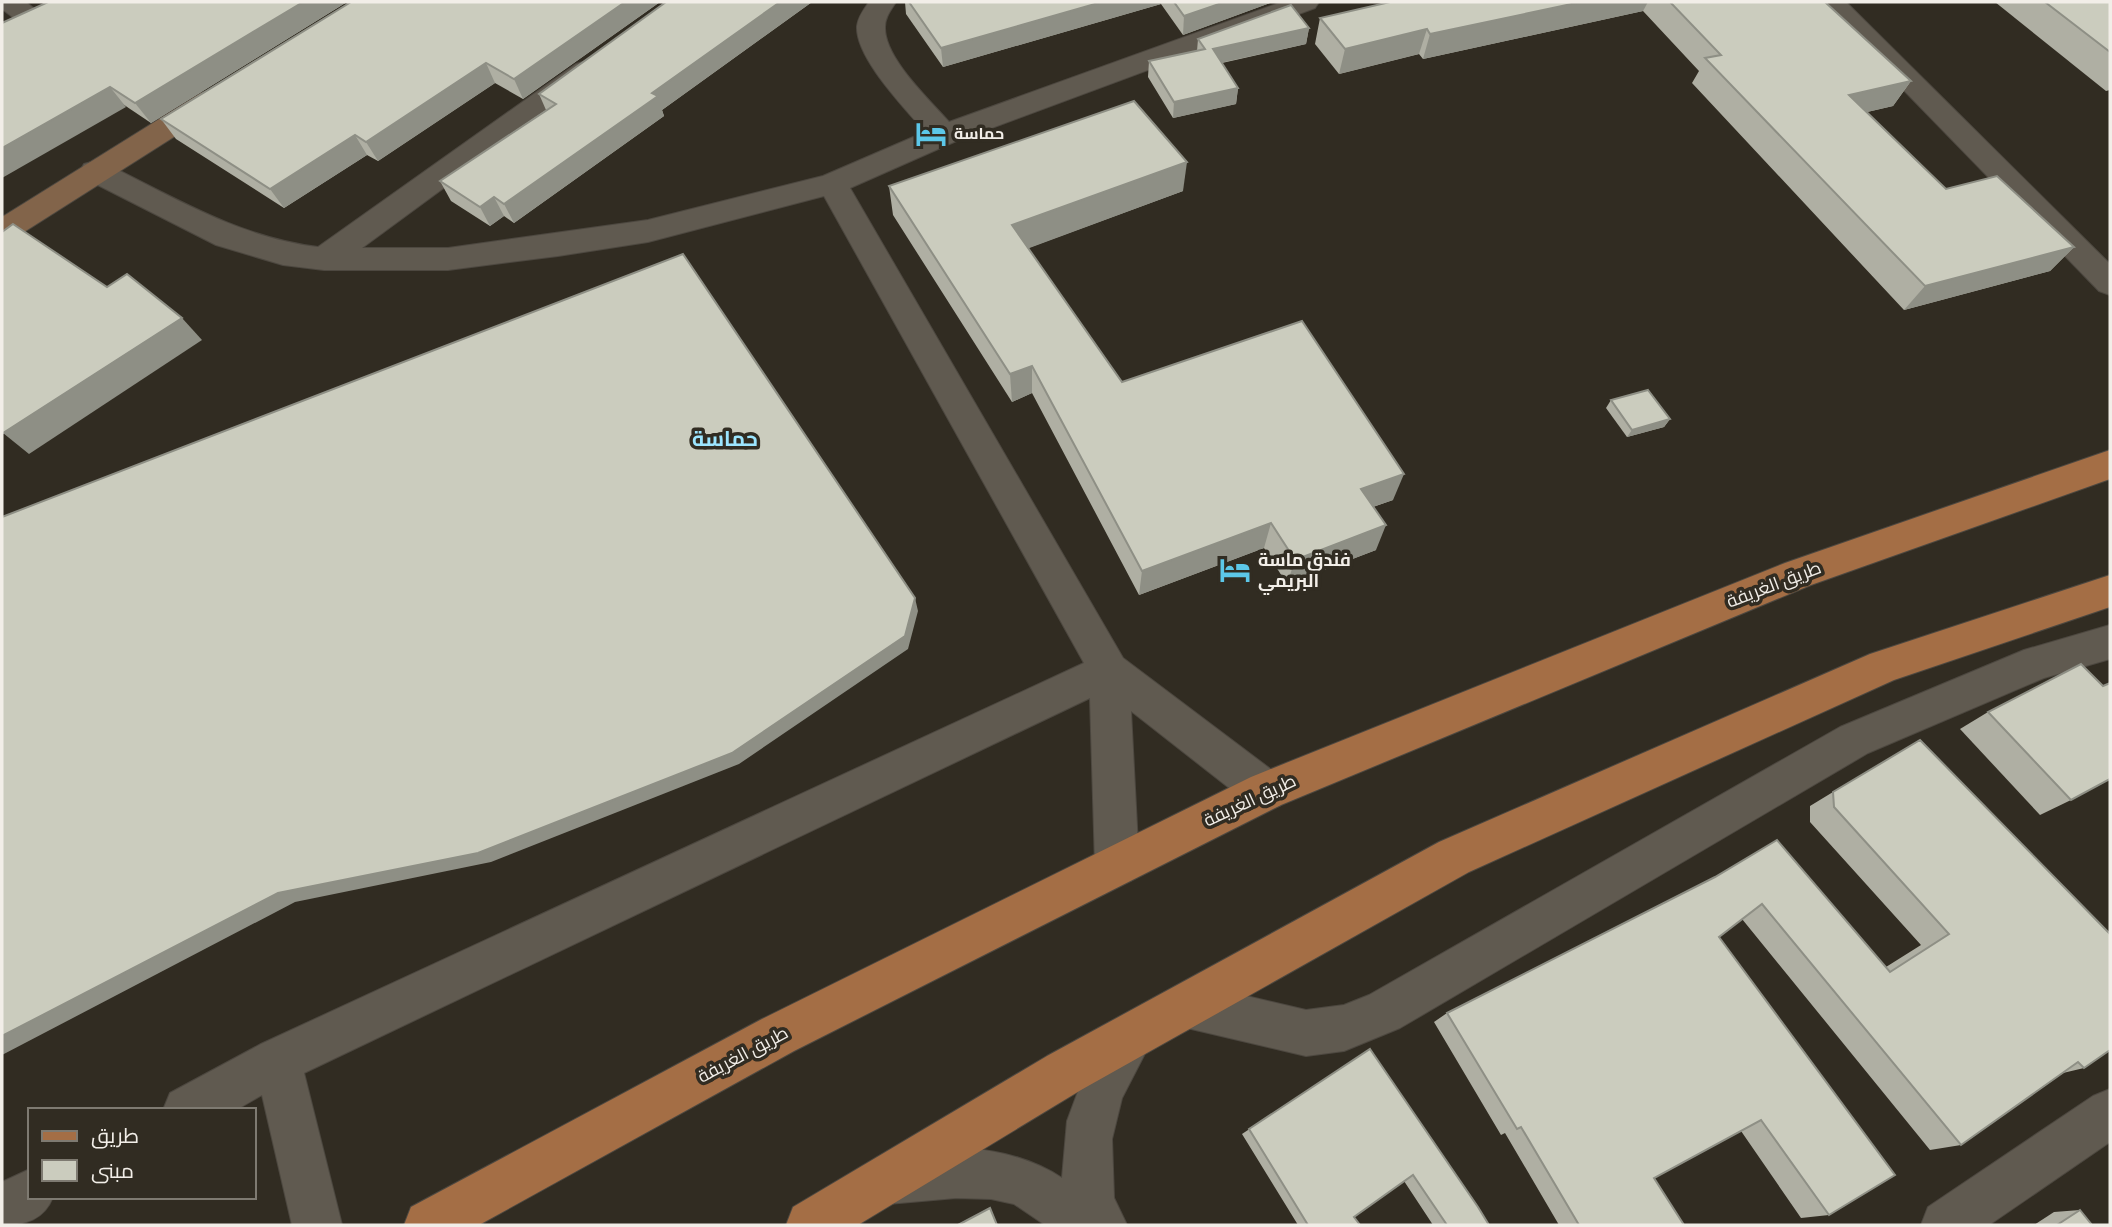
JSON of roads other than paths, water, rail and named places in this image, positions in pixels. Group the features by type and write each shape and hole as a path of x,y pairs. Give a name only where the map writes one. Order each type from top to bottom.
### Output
{"main road":[{"name":"طريق الغريفة","path":"429,1225 778,1035 1266,791 1797,574 2110,464"},
{"path":"811,1225 1064,1073 1466,852 1884,666 2110,591"}],"street":[{"path":"2,30 19,9 56,2"},
{"path":"883,2 873,15 871,31 880,54 944,135"},
{"path":"95,171 227,237 283,254 324,259 448,259 558,245 648,231 832,184 944,135 1306,2"},
{"path":"1831,2 2110,283"},
{"path":"324,259 603,58"},
{"path":"2,231 233,87"},
{"path":"832,184 1109,670 1266,791"},
{"path":"1187,1005 1306,1033 1344,1028 1384,1012 1854,740 2038,662 2110,642"},
{"path":"1109,670 1117,865"},
{"path":"191,1108 278,1061 1109,670"},
{"path":"1102,1225 1094,1216 1088,1196 1086,1143 1109,1071 1131,1036"},
{"path":"278,1061 317,1225"},
{"path":"1946,1225 2110,1113"},
{"path":"888,1179 978,1173 998,1176 1032,1188 1086,1225"},
{"path":"2,1209 28,1195"}],"place":[{"name":"حماسة","path":"931,134"},
{"name":"فندق ماسة البريمي","path":"1235,570"}],"district":[{"name":"حماسة","path":"725,439"}]}
